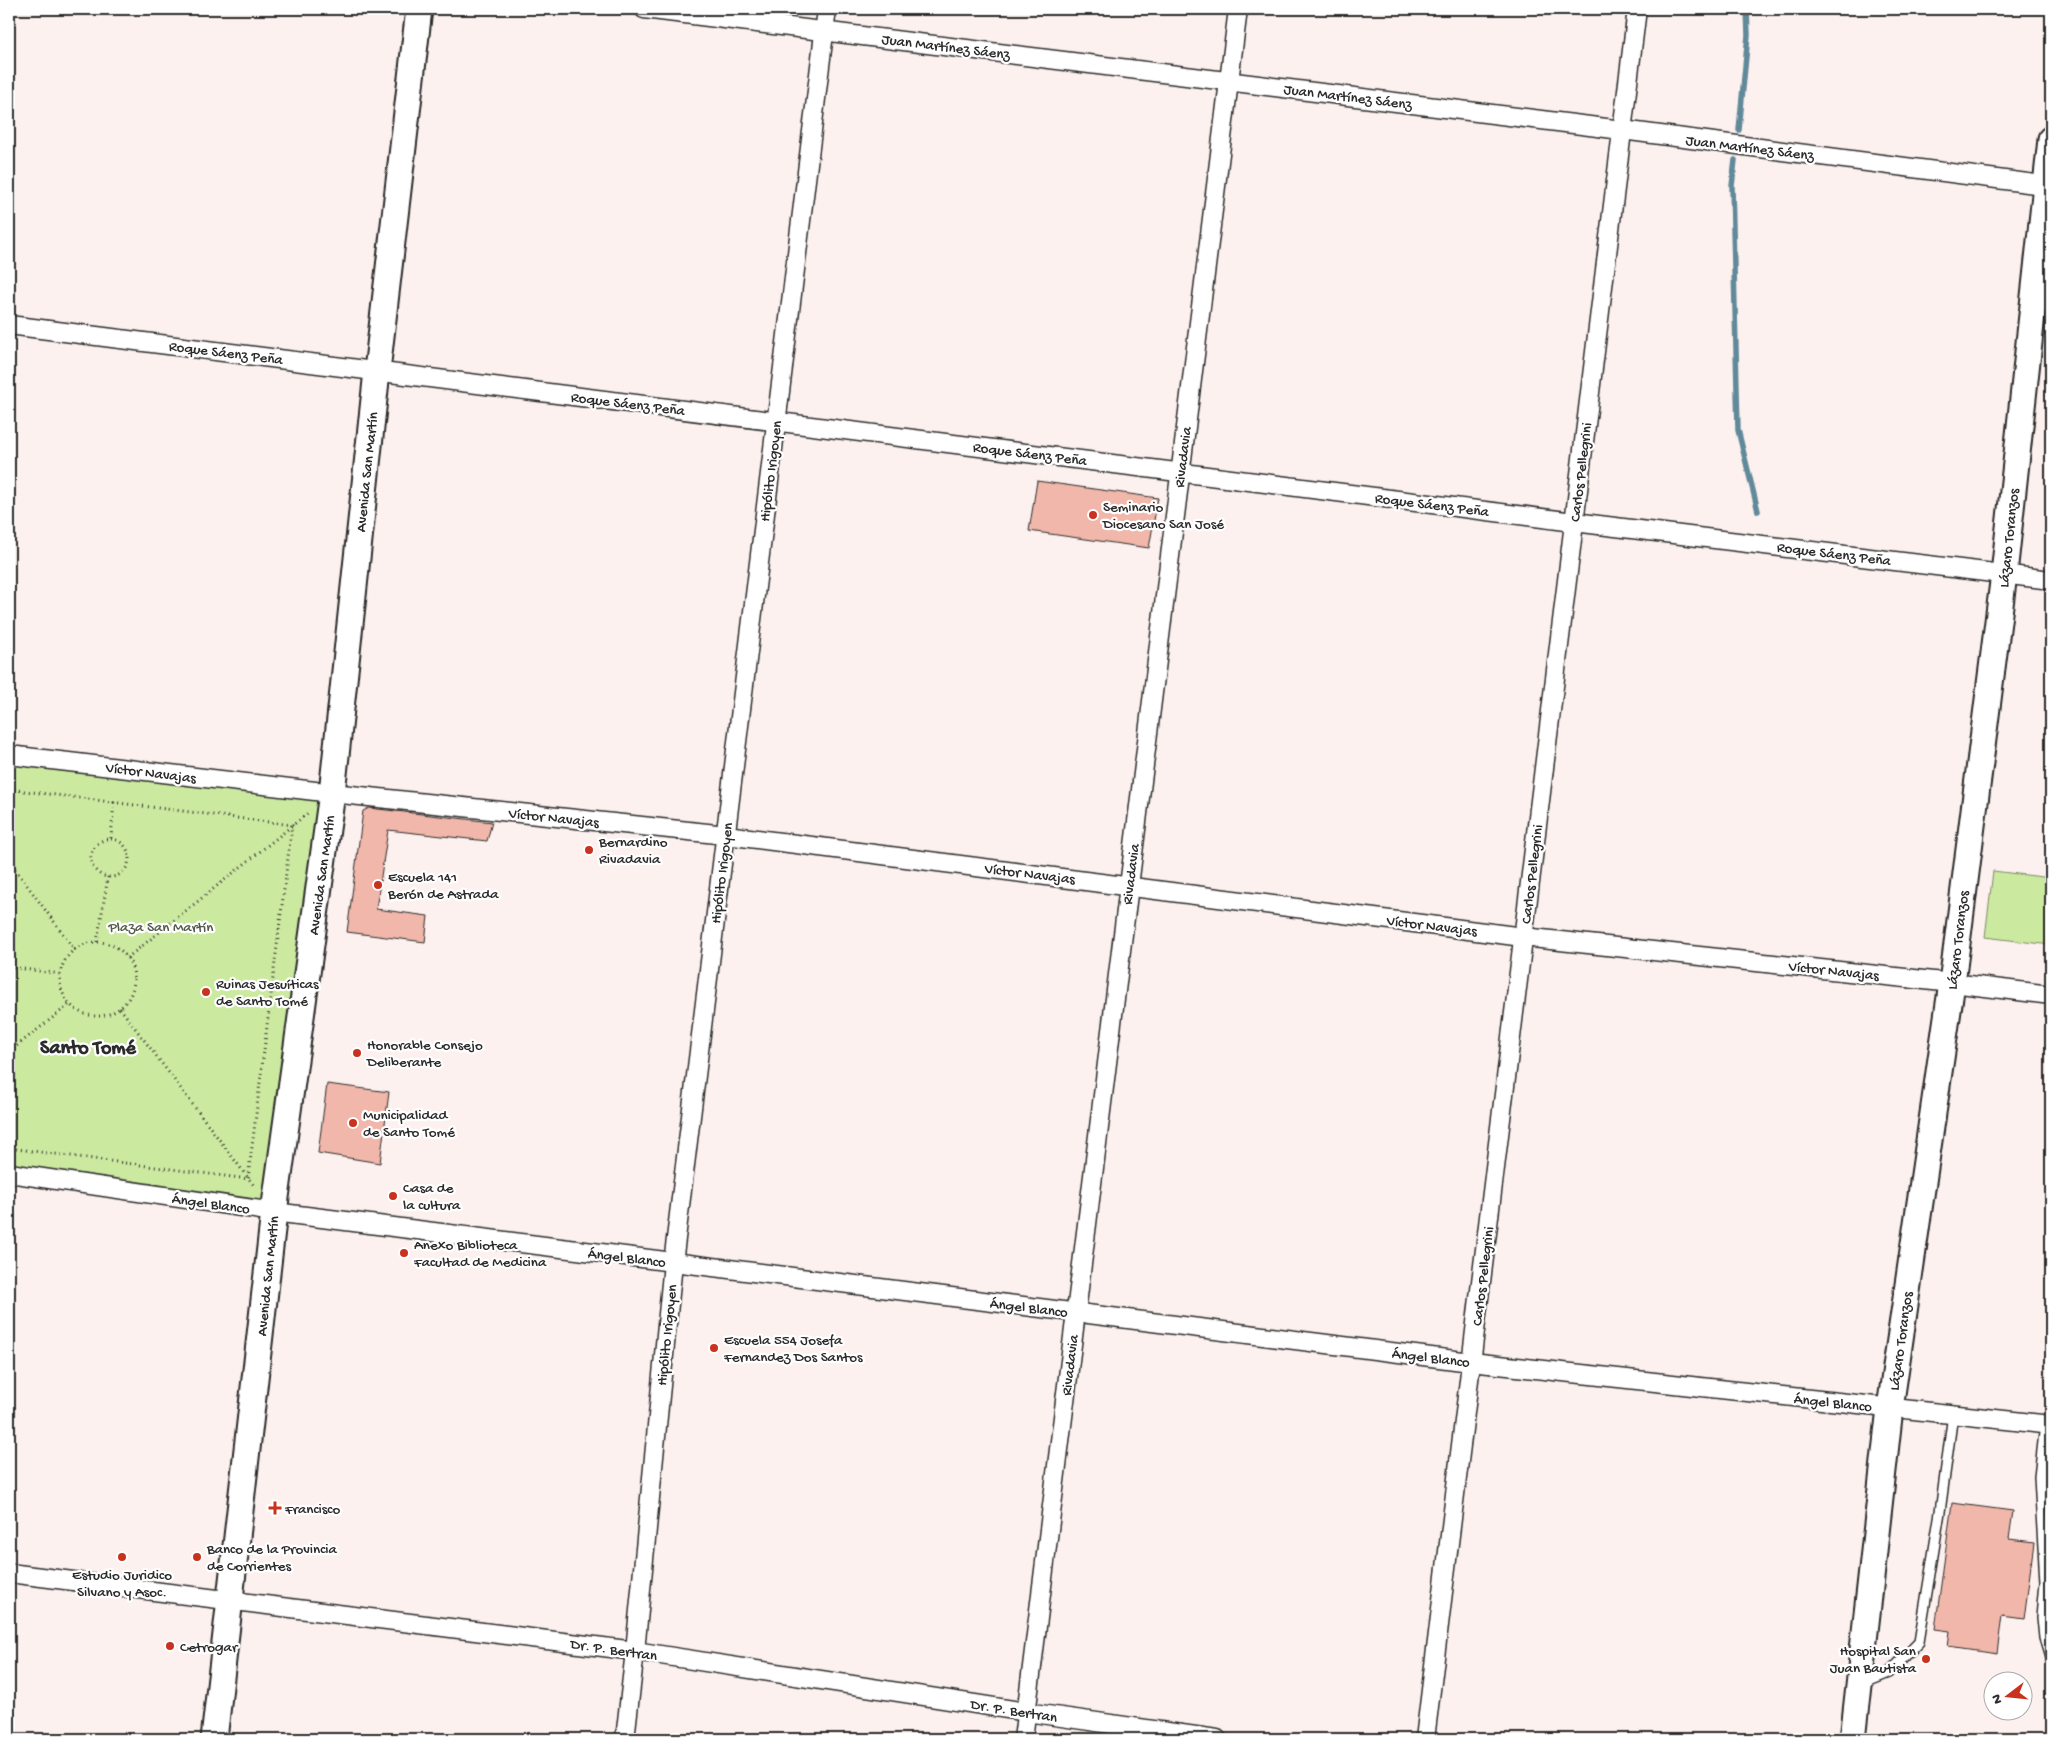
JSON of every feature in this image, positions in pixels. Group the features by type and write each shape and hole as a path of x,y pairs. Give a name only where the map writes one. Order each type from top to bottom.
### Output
{"main road":[{"name":"Avenida San Martín","path":"214,1739 274,1212 332,793 418,9"},
{"name":"Lázaro Toranzos","path":"1853,1739 1890,1408 1952,983 2004,574 2049,186 2051,139"}],"street":[{"name":"Juan Martínez Sáenz","path":"644,9 1622,130 2049,186"},
{"name":"Hipólito Irigoyen","path":"625,1739 636,1652 673,1263 827,9"},
{"name":"Rivadavia","path":"1023,1739 1238,9"},
{"name":"Carlos Pellegrini","path":"1425,1739 1637,9"},
{"name":"Roque Sáenz Peña","path":"9,325 1574,522 2051,580"},
{"name":"Víctor Navajas","path":"9,755 332,793 726,835 1129,885 1523,937 2051,995"},
{"name":"Ángel Blanco","path":"9,1173 274,1212 1471,1362 2048,1424"},
{"name":"Dr. P. Bertran","path":"9,1573 636,1652 1026,1712 1217,1739"}],"lane":[{"path":"1859,1684 1889,1673 1919,1642 1940,1512 1953,1414"},
{"path":"2048,1424 2040,1472 2045,1582 2042,1616 2044,1638 2051,1661"},
{"path":"2040,1472 2051,1496"}],"path":[{"path":"9,789 292,825"},
{"path":"127,958 332,793"},
{"path":"111,838 114,802"},
{"path":"248,1179 292,825"},
{"path":"111,838 117,839 127,847 130,860 125,871 114,877 108,877 96,871 91,859 94,847 105,839 111,838"},
{"path":"9,861 75,950"},
{"path":"97,942 108,877"},
{"path":"97,942 108,944 119,950 127,958 132,968 134,979 128,1000 120,1008 103,1016 94,1016 76,1010 70,1004 61,986 61,974 65,961 75,950 85,944 97,942"},
{"path":"9,966 61,974"},
{"path":"9,1052 70,1004"},
{"path":"120,1008 274,1212"},
{"path":"9,1148 248,1179"}],"green space":[{"name":"Plaza San Martín","path":"9,755 332,793 274,1212 9,1173"},
{"path":"1993,871 2051,878 2051,945 1985,937"}],"building":[{"name":"Seminario Diocesano San José","path":"1037,481 1158,498 1149,548 1029,531"},
{"path":"369,808 492,822 487,841 388,830 376,909 428,916 425,942 347,932 363,811"},
{"name":"Municipalidad de Santo Tomé","path":"327,1084 389,1092 380,1163 318,1153"},
{"path":"1952,1503 2013,1511 2009,1539 2034,1542 2024,1619 2002,1616 1997,1653 1948,1646 1950,1631 1935,1629"}],"waterway":[{"path":"1739,130 1748,35 1747,9"},
{"path":"1735,160 1732,186 1738,430 1758,511"}],"place":[{"name":"Seminario Diocesano San José","path":"1093,515"},
{"name":"Bernardino Rivadavia","path":"589,850"},
{"name":"Escuela 141 Berón de Astrada","path":"378,885"},
{"name":"Ruinas Jesuíticas de Santo Tomé","path":"206,992"},
{"name":"Honorable Consejo Deliberante","path":"357,1053"},
{"name":"Municipalidad de Santo Tomé","path":"353,1123"},
{"name":"Casa de la cultura","path":"393,1196"},
{"name":"Anexo Biblioteca Facultad de Medicina","path":"404,1253"},
{"name":"Escuela 554 Josefa Fernandez Dos Santos","path":"714,1348"},
{"name":"Francisco","path":"275,1508"},
{"name":"Estudio Juridico Silvano y Asoc.","path":"122,1557"},
{"name":"Banco de la Provincia de Corrientes","path":"197,1557"},
{"name":"Cetrogar","path":"170,1646"},
{"name":"Hospital San Juan Bautista","path":"1926,1659"}],"district":[{"name":"Santo Tomé","path":"88,1046"}]}
